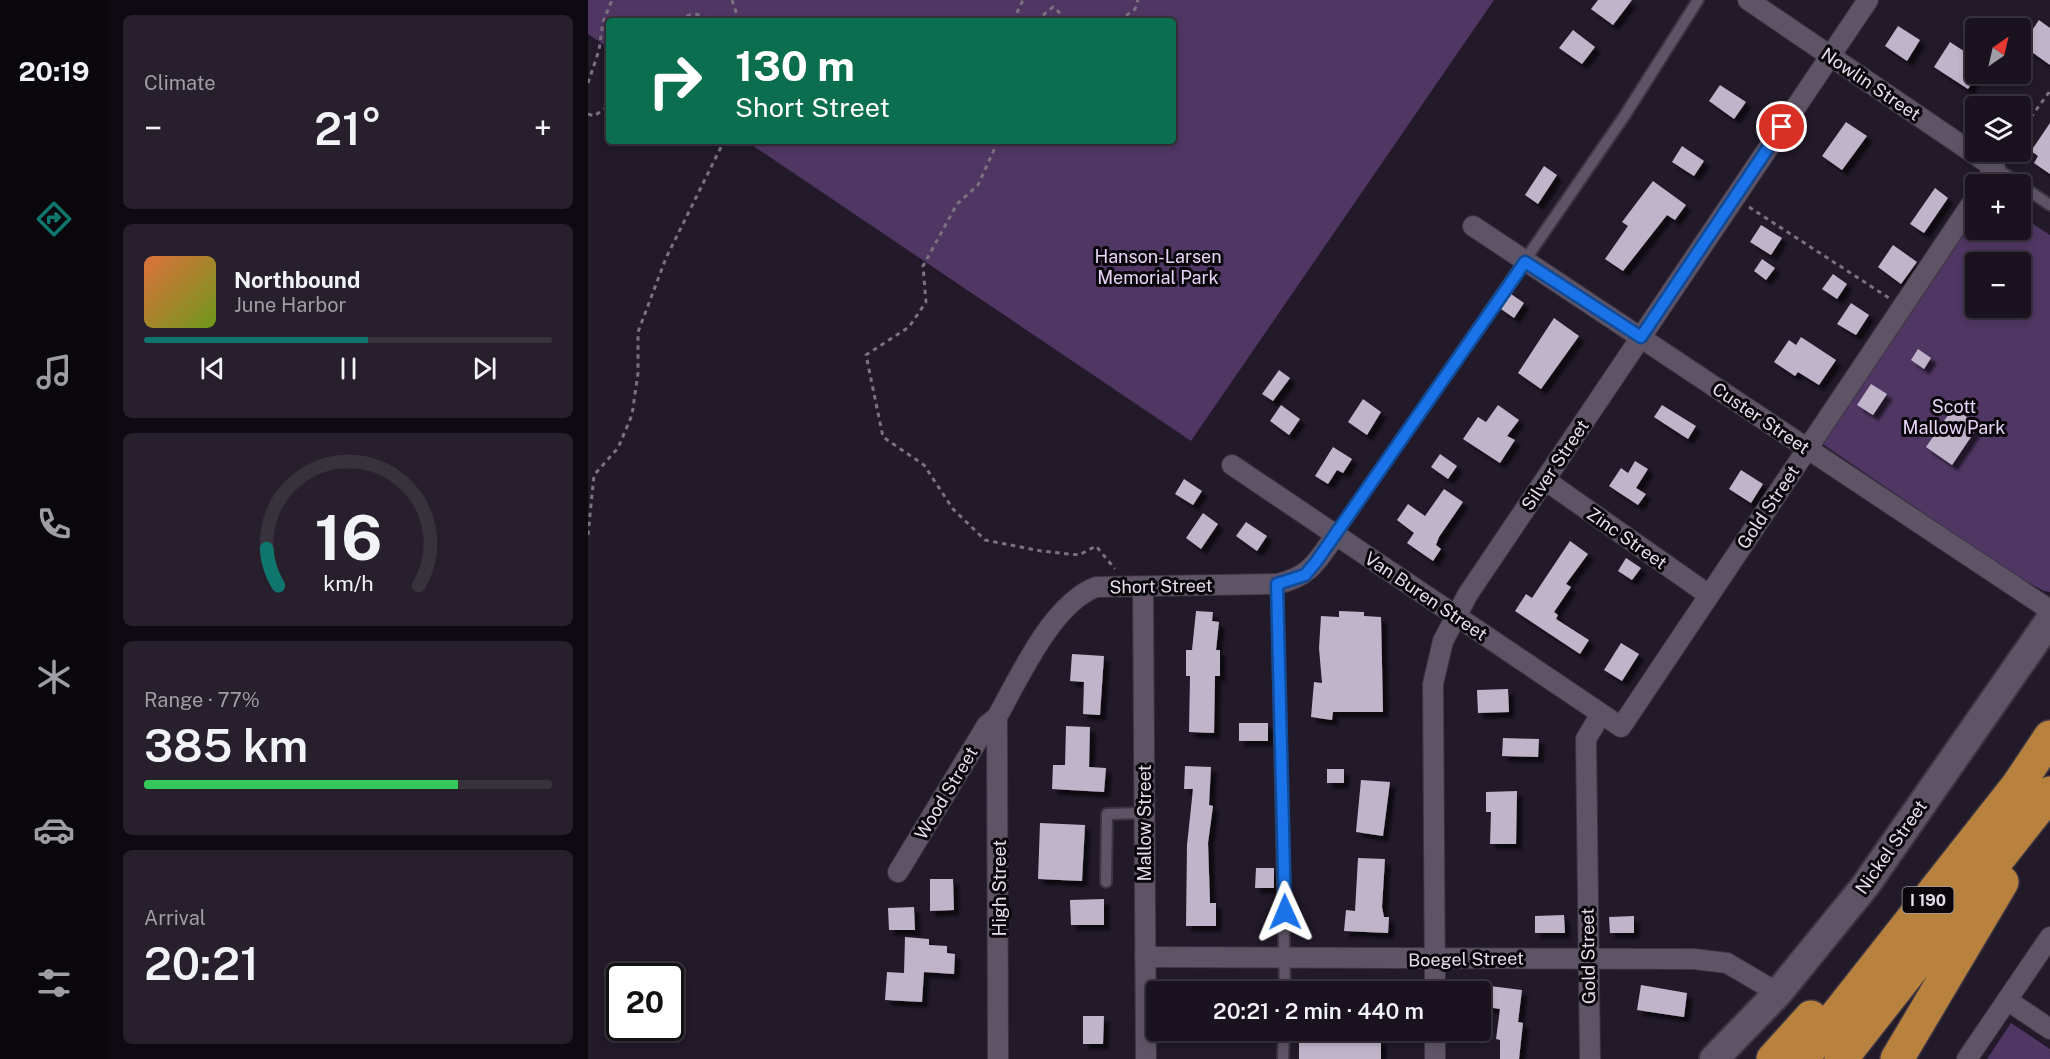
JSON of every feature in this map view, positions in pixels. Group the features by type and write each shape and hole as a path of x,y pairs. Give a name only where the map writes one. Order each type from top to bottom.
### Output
{"highway":[{"name":"I 190","path":"1802,1059 2018,785 2050,737"},
{"path":"1773,1059 2018,785"},
{"name":"I 190","path":"1841,1059 2050,793"},
{"path":"1897,1059 2050,800"}],"main road":[{"name":"Nickel Street","path":"1714,1059 1778,993 1865,886 2050,620"}],"street":[{"name":"Nowlin Street","path":"1748,0 1995,168"},
{"name":"Silver Street","path":"1435,981 1433,684 1443,641 1456,616 1545,480 1868,0"},
{"path":"1991,174 1995,168"},
{"name":"Gold Street","path":"1621,727 1965,213"},
{"name":"Custer Street","path":"1473,226 2050,610"},
{"name":"Van Buren Street","path":"1232,465 1621,727"},
{"name":"Zinc Street","path":"1545,480 1709,596"},
{"name":"Short Street","path":"998,717 1048,631 1081,593 1096,587 1277,584 1305,575 1335,536"},
{"name":"Mallow Street","path":"1143,587 1146,1059"},
{"name":"Gold Street","path":"1590,1059 1586,740 1601,714"},
{"name":"Wood Street","path":"898,872 987,725 998,717"},
{"name":"High Street","path":"998,717 998,1059"},
{"path":"1967,1059 2050,937"},
{"name":"Boegel Street","path":"1145,957 1435,960 1587,957 1695,959 1727,963 1778,993"},
{"path":"2007,1000 2050,1029"},
{"path":"1435,1041 1435,1059"}],"lane":[{"path":"1335,536 1625,115 1698,0"},
{"path":"1995,168 2004,174"},
{"path":"2031,192 2050,205"},
{"path":"1277,584 1285,981"},
{"path":"1106,882 1107,814 1144,813"},
{"path":"1283,1059 1284,1041"}],"path":[{"path":"588,83 598,51 603,22 612,0"},
{"path":"732,0 738,18"},
{"path":"1014,18 1023,0"},
{"path":"1123,18 1135,9 1138,0"},
{"path":"1040,18 1053,7 1059,12 1058,18"},
{"path":"682,18 687,14 700,14 706,18"},
{"path":"2031,117 2050,90"},
{"path":"588,114 594,116 606,108"},
{"path":"588,535 594,475 618,448 632,415 638,373 638,332 666,258 723,144"},
{"path":"997,144 978,185 957,204 923,266 926,302 909,327 866,355 883,437 924,465 953,509 985,540 1041,551 1079,555 1096,546 1115,570 1143,587"},
{"path":"1735,198 1902,307"}],"green space":[{"name":"Hanson-Larsen Memorial Park","path":"588,0 1494,0 1191,441 750,144 1176,144 1176,18 606,18 606,46 588,34"},
{"name":"Scott Mallow Park","path":"2031,223 2050,235 2050,592 2016,576 1821,443 1965,225 1965,240 2031,240"},
{"path":"2011,1023 2050,1049 2050,1059 1987,1059"}],"building":[{"path":"1598,0 1632,0 1613,25 1591,9"},
{"path":"2039,20 2050,28 2050,65 2031,51 2031,32"},
{"path":"1898,26 1920,40 1907,61 1885,46"},
{"path":"1573,30 1595,47 1582,64 1559,48"},
{"path":"1950,42 1965,52 1965,84 1971,84 1968,89 1934,67"},
{"path":"1720,85 1746,102 1734,119 1709,101"},
{"path":"1846,122 1867,136 1842,170 1822,156"},
{"path":"2050,123 2050,174 2034,163 2038,156 2031,151"},
{"path":"1682,146 1704,161 1694,176 1672,162"},
{"path":"1544,166 1557,175 1538,204 1525,195"},
{"path":"1653,181 1686,205 1675,220 1667,215 1623,271 1605,259 1628,226 1622,222"},
{"path":"1935,188 1948,198 1924,233 1910,224"},
{"path":"1761,225 1782,238 1771,255 1750,242"},
{"path":"1893,245 1917,262 1901,284 1878,267"},
{"path":"1762,259 1775,268 1766,280 1754,271"},
{"path":"1833,274 1847,284 1837,299 1822,289"},
{"path":"1511,294 1524,303 1514,318 1501,309"},
{"path":"1851,303 1869,315 1856,335 1837,324"},
{"path":"1554,318 1579,336 1541,389 1518,373"},
{"path":"1801,337 1836,360 1819,385 1798,372 1795,376 1774,362 1789,340 1796,345"},
{"path":"1918,349 1931,358 1924,369 1911,360"},
{"path":"1279,370 1290,378 1273,401 1262,394"},
{"path":"1871,384 1887,394 1873,415 1857,405"},
{"path":"1363,399 1381,412 1367,435 1348,422"},
{"path":"1281,405 1300,419 1289,435 1270,421"},
{"path":"1498,405 1519,420 1507,436 1515,440 1500,463 1463,439 1478,417 1486,422"},
{"path":"1662,405 1696,426 1688,439 1654,417"},
{"path":"1953,408 1979,425 1952,465 1926,447"},
{"path":"1333,447 1352,459 1343,473 1337,470 1328,484 1315,476"},
{"path":"1440,454 1457,466 1448,479 1431,467"},
{"path":"1635,461 1648,469 1636,488 1646,494 1638,505 1609,486 1621,468 1628,473"},
{"path":"1741,470 1763,484 1751,503 1729,489"},
{"path":"1184,479 1202,491 1193,505 1175,494"},
{"path":"1444,489 1463,502 1439,537 1436,545 1441,549 1433,561 1407,543 1414,533 1397,520 1408,504 1425,516"},
{"path":"1203,513 1218,524 1201,549 1186,538"},
{"path":"1246,522 1267,536 1257,551 1236,536"},
{"path":"1570,541 1588,554 1566,584 1571,587 1554,612 1558,615 1556,619 1589,640 1580,654 1515,611 1526,594 1532,598"},
{"path":"1626,558 1641,568 1632,580 1618,571"},
{"path":"1196,611 1213,612 1212,621 1219,622 1216,650 1220,650 1220,676 1215,676 1214,733 1189,732 1190,676 1186,676 1186,650 1192,650"},
{"path":"1339,611 1364,612 1364,616 1381,617 1383,712 1333,712 1332,720 1311,717 1314,682 1322,683 1319,648 1321,616 1339,617"},
{"path":"1621,643 1639,654 1622,681 1604,670"},
{"path":"1072,654 1104,656 1100,715 1083,714 1084,682 1070,681"},
{"path":"1508,689 1509,712 1478,713 1477,690"},
{"path":"1239,723 1268,723 1268,741 1239,741"},
{"path":"1066,726 1090,727 1089,767 1106,768 1104,792 1052,789 1053,765 1065,765"},
{"path":"1503,738 1539,739 1538,757 1502,756"},
{"path":"1185,766 1211,767 1209,805 1213,806 1208,843 1210,903 1216,903 1216,926 1186,926 1187,845 1193,789 1184,789"},
{"path":"1327,769 1344,769 1344,783 1327,783"},
{"path":"1361,780 1390,782 1383,836 1356,832"},
{"path":"1517,791 1516,844 1490,844 1491,812 1486,812 1486,792"},
{"path":"1040,823 1085,825 1082,881 1038,879"},
{"path":"1358,858 1385,859 1382,907 1384,917 1389,917 1388,933 1344,931 1346,910 1355,911"},
{"path":"1256,868 1274,868 1274,888 1255,888"},
{"path":"930,879 953,879 954,910 930,911"},
{"path":"1104,899 1104,925 1071,925 1070,900"},
{"path":"914,907 915,930 889,930 888,908"},
{"path":"1564,915 1565,933 1535,933 1535,916"},
{"path":"1634,916 1634,933 1610,933 1609,917"},
{"path":"905,937 929,939 929,945 947,946 947,953 955,954 954,974 924,972 922,1002 885,1000 887,972 904,973"},
{"path":"1641,985 1687,993 1684,1017 1637,1010"},
{"path":"1491,986 1522,990 1518,1022 1523,1023 1519,1059 1500,1059 1500,1040 1496,1039 1500,1009 1491,1008"},
{"path":"1083,1016 1104,1016 1103,1044 1083,1044"},
{"path":"1299,1041 1381,1041 1381,1059 1299,1059"}],"route":[{"path":"1285,912 1277,584 1305,575 1316,562 1525,262 1641,337 1782,127"}]}
